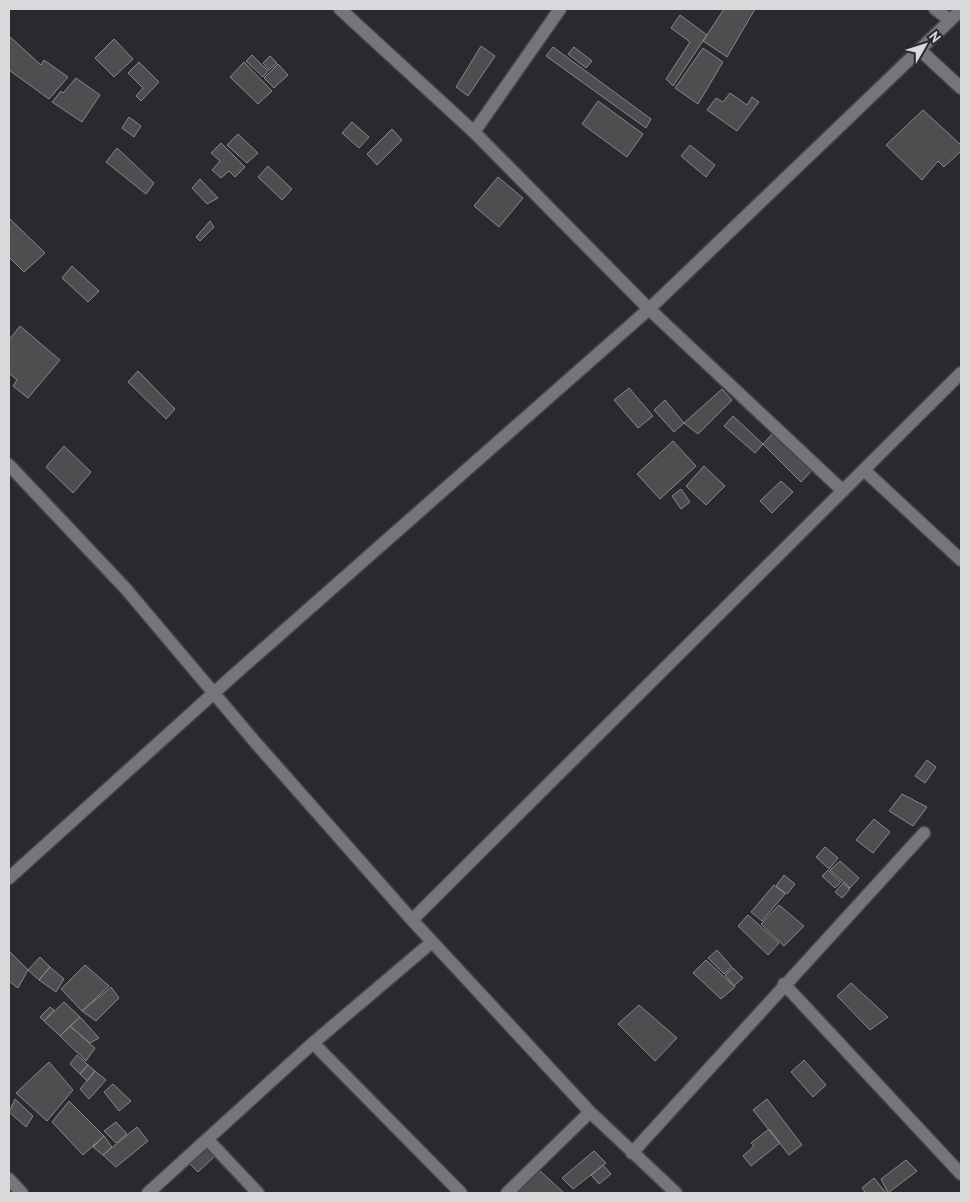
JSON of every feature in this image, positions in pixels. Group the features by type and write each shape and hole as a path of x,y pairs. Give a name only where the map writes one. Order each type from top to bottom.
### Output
{"street":[{"path":"340,9 474,132 649,309 843,491"},
{"path":"474,132 560,9"},
{"path":"935,9 950,20"},
{"path":"9,878 649,309 961,10"},
{"path":"920,50 961,88"},
{"path":"412,920 961,373"},
{"path":"9,466 126,589 214,694 432,942 590,1112 676,1193"},
{"path":"864,470 961,560"},
{"path":"632,1153 784,984 924,833"},
{"path":"148,1193 313,1043 432,942"},
{"path":"784,984 961,1174"},
{"path":"313,1043 461,1193"},
{"path":"507,1193 590,1112"},
{"path":"207,1139 258,1193"},
{"path":"9,1178 22,1193"}],"building":[{"path":"724,9 755,9 727,57 703,41"},
{"path":"680,15 707,35 673,86 666,79 690,42 671,28"},
{"path":"9,36 41,65 44,60 68,77 49,99 9,70"},
{"path":"114,39 133,59 114,77 95,58"},
{"path":"481,46 495,56 468,96 456,87"},
{"path":"553,47 651,119 646,128 546,56"},
{"path":"574,47 592,61 586,68 568,54"},
{"path":"703,48 723,62 698,104 675,88"},
{"path":"252,55 268,71 263,77 246,61"},
{"path":"270,56 277,63 269,70 263,63"},
{"path":"139,62 159,82 141,101 136,96 143,88 128,73"},
{"path":"244,62 272,91 258,104 230,77"},
{"path":"278,64 288,75 274,88 264,78"},
{"path":"76,78 100,95 82,122 52,102"},
{"path":"730,93 747,105 752,97 759,102 737,131 707,110 716,98 723,102"},
{"path":"598,101 643,134 627,157 582,124"},
{"path":"923,110 961,145 961,151 944,167 938,161 922,180 886,145"},
{"path":"129,117 141,126 134,137 122,128"},
{"path":"352,122 369,137 359,148 342,133"},
{"path":"392,129 402,140 377,165 367,154"},
{"path":"238,134 258,153 247,163 227,145"},
{"path":"221,143 245,167 235,177 229,171 221,178 212,170 220,161 211,153"},
{"path":"690,145 715,165 706,177 681,156"},
{"path":"117,148 154,183 146,194 106,162"},
{"path":"268,166 292,189 282,200 258,177"},
{"path":"498,177 523,198 499,227 474,206"},
{"path":"200,179 218,198 207,204 192,188"},
{"path":"9,218 45,253 24,272 9,257"},
{"path":"210,221 214,227 200,241 196,237"},
{"path":"72,266 99,291 88,302 62,278"},
{"path":"20,326 60,360 28,398 13,386 17,380 9,373 9,340"},
{"path":"138,371 175,409 166,419 128,382"},
{"path":"629,388 653,416 638,428 614,400"},
{"path":"722,389 732,400 698,434 684,423"},
{"path":"665,400 684,423 674,432 654,410"},
{"path":"733,416 763,444 755,453 724,426"},
{"path":"774,432 816,466 801,482 763,444"},
{"path":"673,441 696,466 660,499 637,474"},
{"path":"64,446 91,472 73,493 46,467"},
{"path":"704,466 725,486 706,505 686,486"},
{"path":"781,481 793,492 772,513 760,501"},
{"path":"681,489 690,502 681,509 672,496"},
{"path":"927,760 936,767 925,783 915,776"},
{"path":"902,794 927,807 913,826 889,811"},
{"path":"874,819 890,832 873,853 856,840"},
{"path":"825,847 838,858 829,869 816,857"},
{"path":"840,861 859,878 850,888 830,870"},
{"path":"828,870 841,882 835,888 822,876"},
{"path":"784,875 795,884 787,894 776,886"},
{"path":"843,883 850,889 842,898 835,892"},
{"path":"774,885 785,894 762,921 751,912"},
{"path":"779,905 804,926 784,946 761,924"},
{"path":"748,915 779,943 768,955 738,926"},
{"path":"717,950 732,967 724,974 708,958"},
{"path":"9,951 28,970 18,988 9,981"},
{"path":"40,957 50,967 39,980 28,970"},
{"path":"706,960 735,987 721,999 693,973"},
{"path":"85,965 109,986 82,1011 61,989"},
{"path":"50,967 64,979 56,992 39,980"},
{"path":"733,968 743,978 734,986 725,975"},
{"path":"851,983 888,1017 870,1030 837,996"},
{"path":"111,987 119,998 96,1021 82,1011"},
{"path":"64,1002 80,1017 60,1036 44,1021"},
{"path":"639,1005 677,1038 655,1061 618,1024"},
{"path":"50,1007 54,1010 44,1021 40,1017"},
{"path":"80,1017 99,1038 90,1043 70,1026"},
{"path":"70,1026 95,1048 86,1061 60,1036"},
{"path":"77,1055 88,1065 80,1074 70,1064"},
{"path":"804,1060 826,1085 813,1097 791,1072"},
{"path":"49,1062 73,1090 47,1121 16,1093"},
{"path":"88,1065 95,1071 87,1081 80,1074"},
{"path":"95,1071 106,1080 89,1099 80,1089"},
{"path":"113,1084 131,1101 119,1111 104,1092"},
{"path":"15,1099 33,1116 26,1127 9,1112"},
{"path":"767,1099 802,1145 789,1155 753,1110"},
{"path":"69,1101 104,1136 83,1155 52,1122"},
{"path":"116,1122 127,1134 116,1143 104,1131"},
{"path":"137,1127 148,1141 116,1167 103,1155"},
{"path":"769,1129 780,1143 751,1166 743,1156 754,1146 751,1143"},
{"path":"104,1136 112,1147 103,1155 93,1147"},
{"path":"206,1145 216,1155 198,1172 188,1162"},
{"path":"594,1151 606,1163 573,1189 562,1178"},
{"path":"906,1160 917,1171 888,1193 881,1179"},
{"path":"603,1165 611,1174 599,1184 591,1175"},
{"path":"539,1170 564,1193 520,1193 518,1191"},
{"path":"874,1178 886,1193 866,1193 862,1188"}]}
